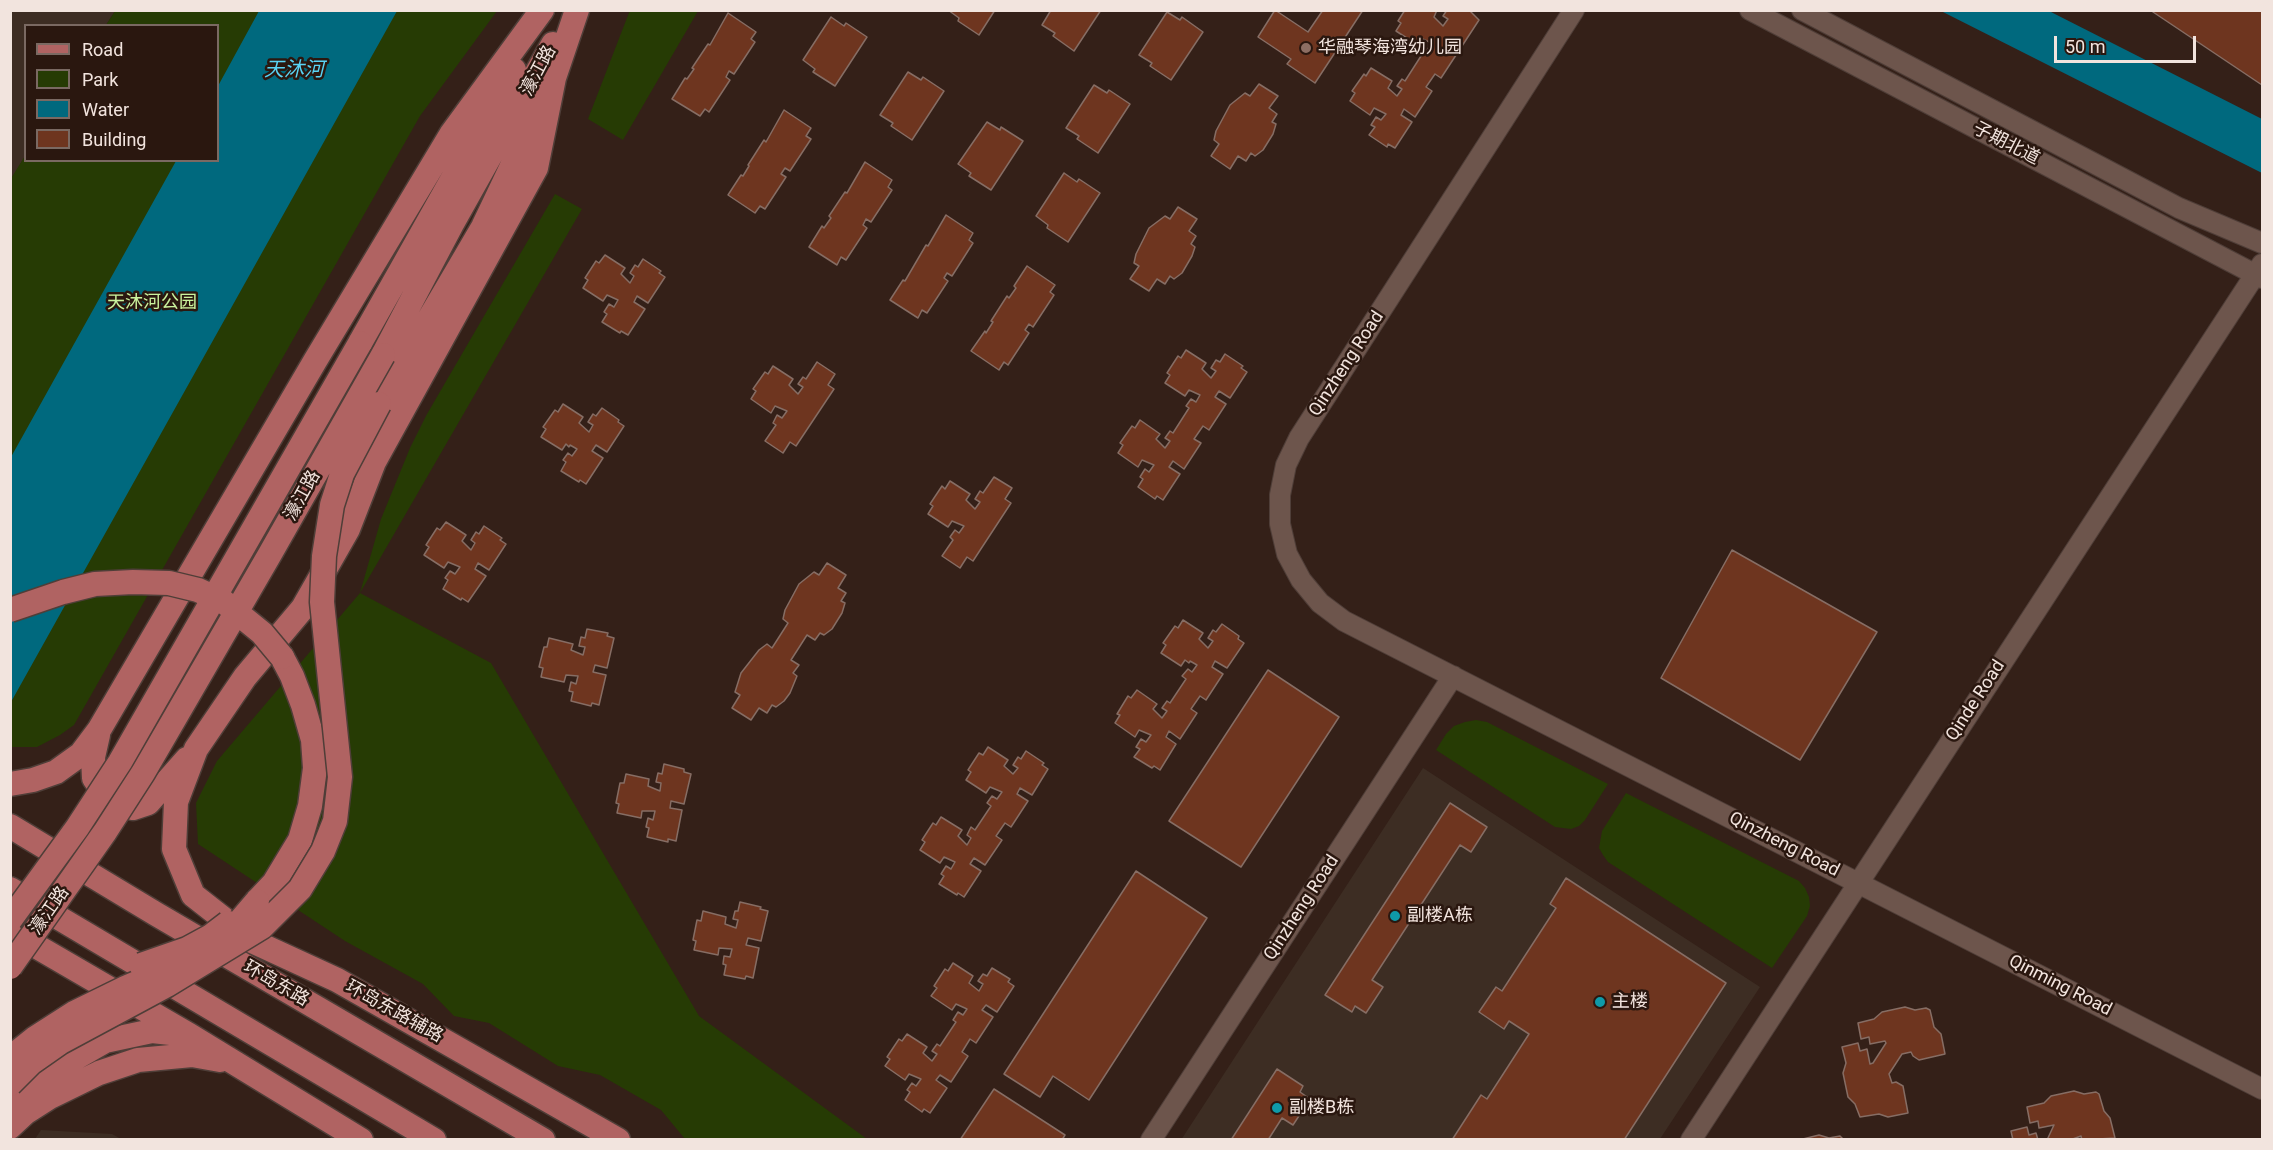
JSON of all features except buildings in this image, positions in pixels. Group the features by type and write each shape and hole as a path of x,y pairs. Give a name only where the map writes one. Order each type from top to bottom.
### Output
{"main road":[{"path":"10,784 33,780 56,772 81,754 99,730 315,361 452,133 542,10"},
{"name":"濠江路","path":"10,920 77,828 120,762 548,10"},
{"name":"濠江路","path":"10,967 105,832 143,773 383,355 452,224 572,10"},
{"path":"10,1084 31,1063 61,1042 168,985 262,927 300,889 323,851 335,821 340,777 322,602 324,556 332,505 342,474 379,404 483,227 554,78 578,10"},
{"path":"99,730 93,757 94,778 104,793 118,803 133,808 148,803 196,749 245,677 303,608 348,529 374,462 536,168 554,78"},
{"path":"10,610 95,584 134,582 169,583 198,590 224,602 262,633 282,657 292,676 313,740 315,768 310,806 300,840 274,883 206,961 168,970 125,987 74,1013 35,1038 10,1058"},
{"path":"196,749 176,802 174,849 193,895 250,940"},
{"name":"环岛东路","path":"10,826 543,1140"},
{"path":"10,889 434,1140"},
{"path":"10,1037 75,994 187,949 211,936 257,901"},
{"name":"环岛东路辅路","path":"156,914 250,940 337,980 618,1140"},
{"path":"10,932 189,1035 361,1139"},
{"path":"10,1113 70,1061 105,1041 152,1031 189,1035"},
{"path":"10,1127 25,1113 50,1097 99,1073 138,1060 192,1055 233,1062"}],"street":[{"name":"Qinzheng Road","path":"1574,10 1299,438 1286,465 1280,495 1280,524 1287,554 1301,580 1320,603 1344,621 1858,883"},
{"name":"子期北道","path":"1750,10 2260,272"},
{"name":"子期北道","path":"1802,10 2179,208 2262,243"},
{"name":"Qinde Road","path":"1691,1140 2260,272"},
{"name":"Qinzheng Road","path":"1151,1140 1453,676"},
{"name":"Qinming Road","path":"1858,883 2262,1089"}],"shaded area":[{"path":"11,11 115,11 107,24 24,24 24,158 11,180"},
{"path":"1423,768 1760,987 1660,1139 1181,1140"},
{"path":"41,1130 112,1134 121,1139 35,1139"}],"green space":[{"path":"630,10 698,11 623,140 588,119"},
{"name":"天沐河公园","path":"115,11 497,11 420,116 74,725 37,747 10,747 10,180 24,158 24,162 219,162 219,24 107,24"},
{"path":"555,194 582,209 360,593 381,519 410,448 427,414"},
{"path":"360,593 491,663 699,1016 867,1139 685,1139 661,1110 600,1075 558,1066 489,1023 454,1016 423,984 345,941 198,844 196,803 217,761"},
{"path":"1476,720 1487,722 1608,784 1585,820 1579,826 1571,829 1555,827 1436,750 1454,726"},
{"path":"1626,793 1799,881 1805,888 1810,906 1807,916 1772,968 1608,862 1599,848 1602,831"}],"water":[{"name":"天沐河","path":"259,11 397,11 11,702 11,457 175,162 219,162 219,84"},
{"path":"1941,11 2049,11 2262,119 2262,173"}],"place":[{"name":"华融琴海湾幼儿园","path":"1306,48"},
{"name":"副楼A栋","path":"1395,916"},
{"name":"主楼","path":"1600,1002"},
{"name":"副楼B栋","path":"1277,1108"}]}
